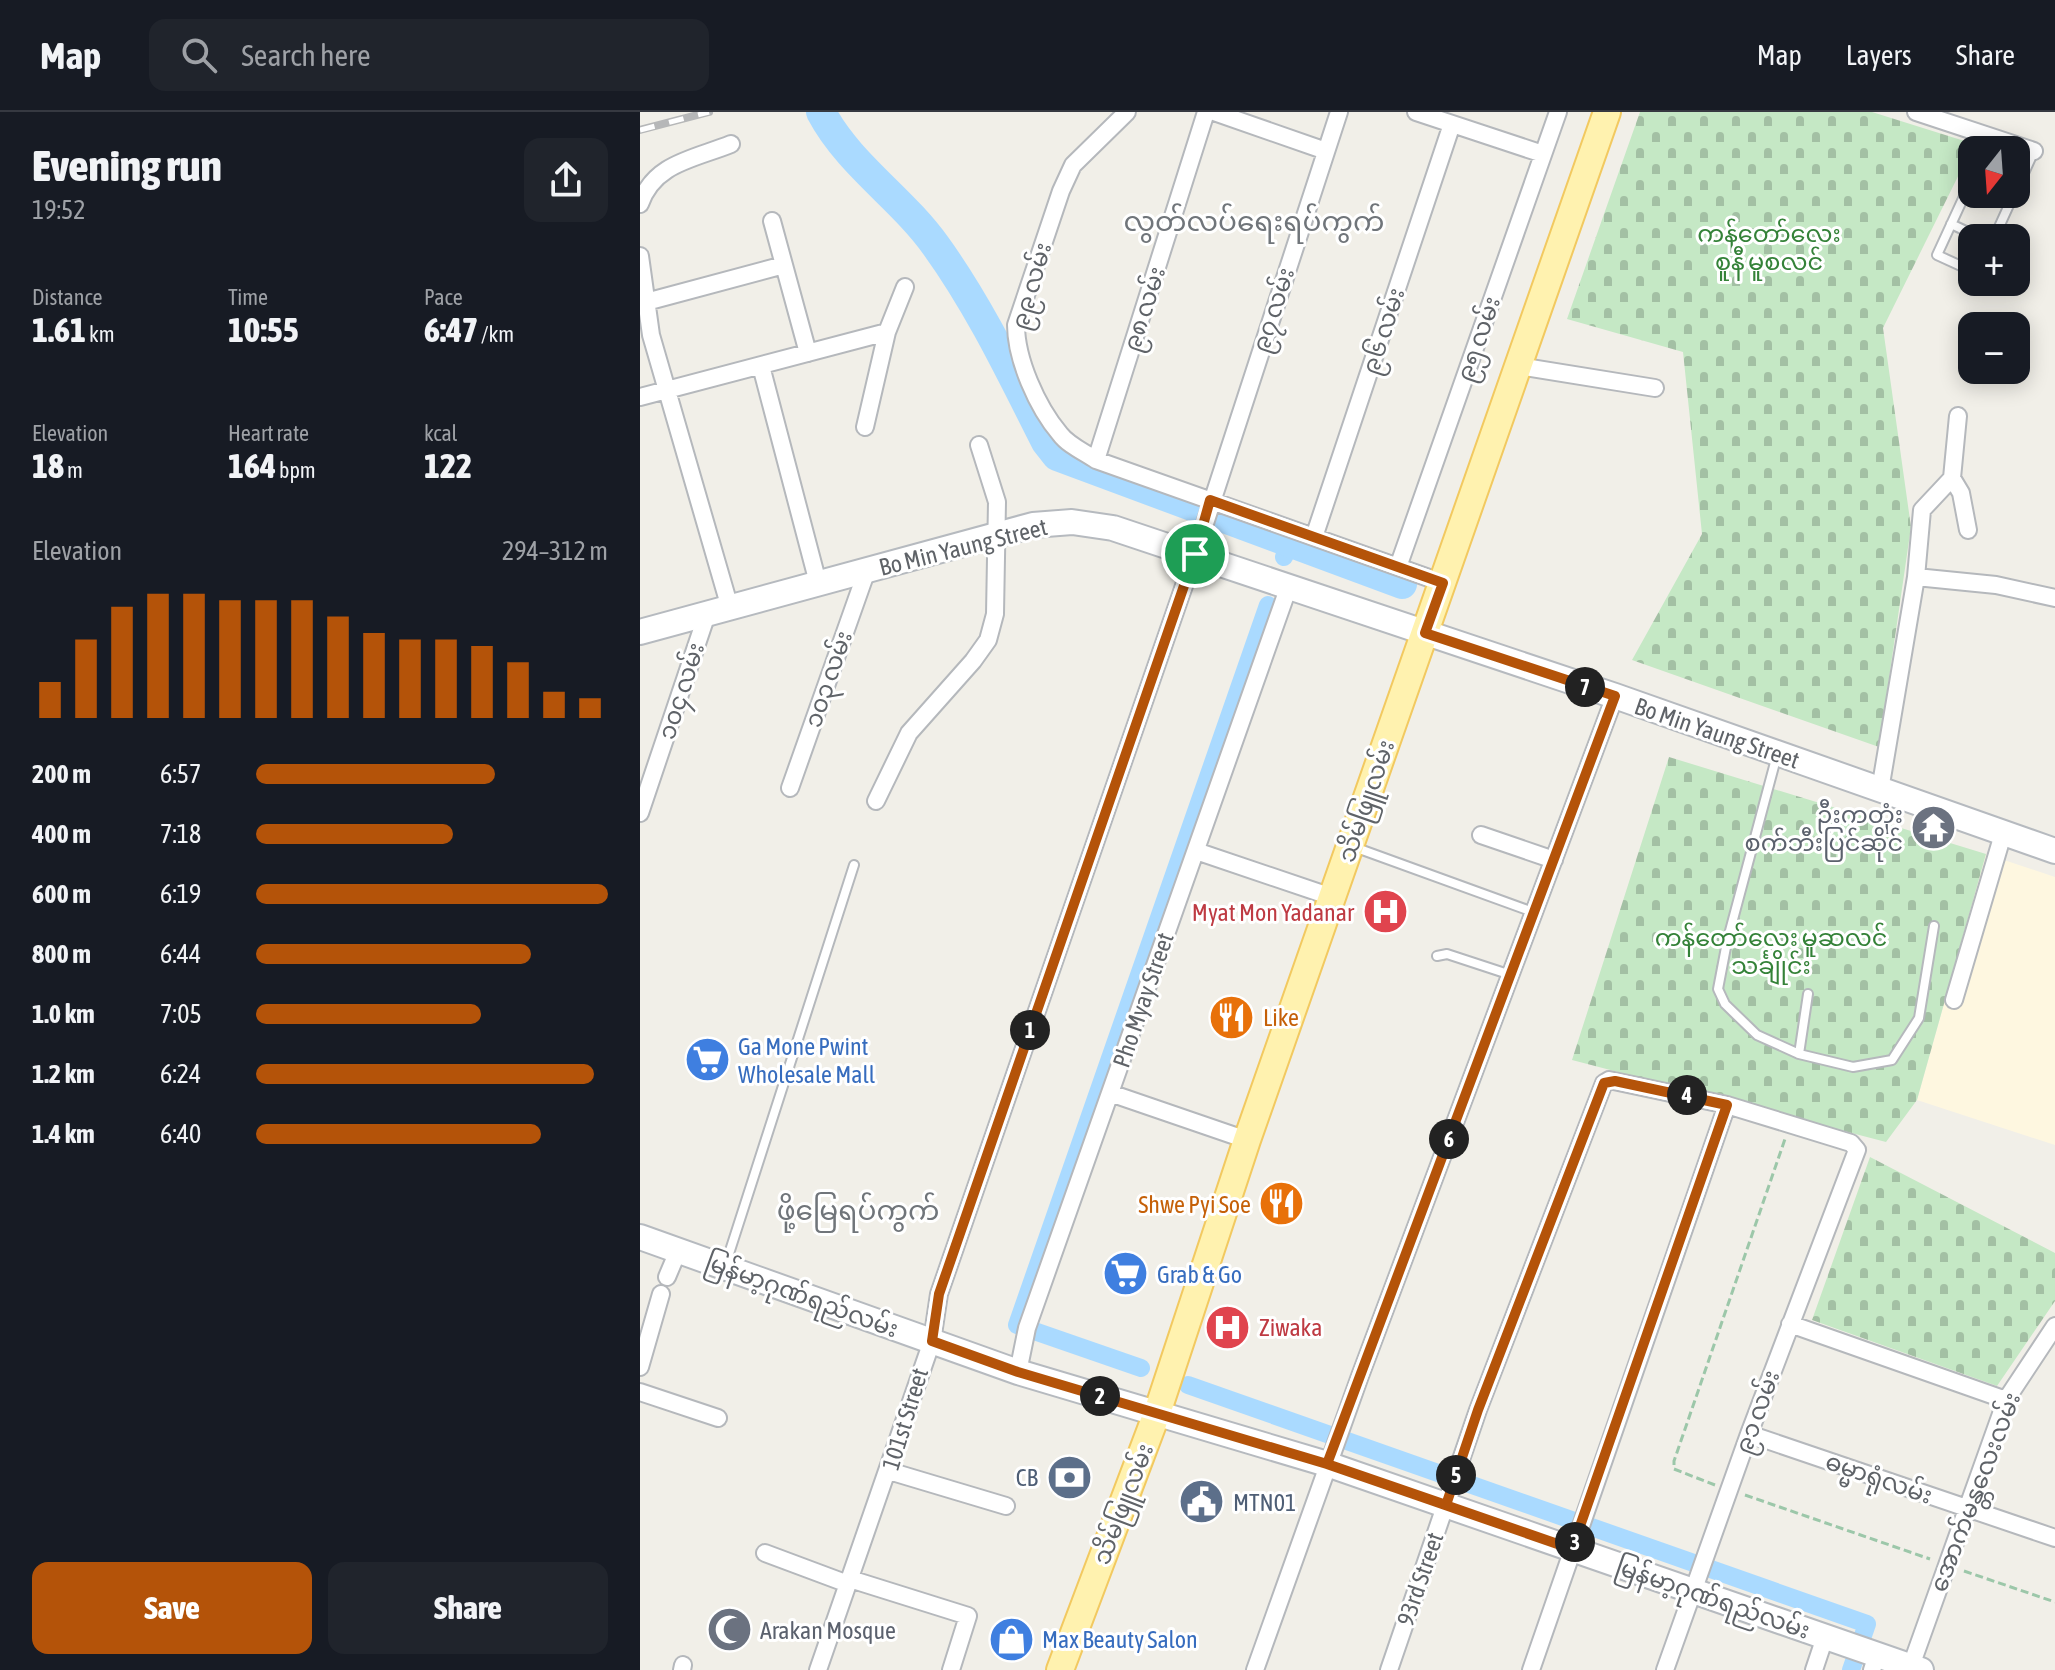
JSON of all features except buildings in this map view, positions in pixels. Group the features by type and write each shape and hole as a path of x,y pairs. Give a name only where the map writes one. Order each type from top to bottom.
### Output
{"main road":[{"name":"သိမ်ဖြူလမ်း","path":"1060,1670 1157,1413 1247,1140 1607,112"},
{"name":"Bo Min Yaung Street","path":"640,632 1033,525 1072,522 1113,528 1198,542 1289,586 1615,696 2055,851"},
{"name":"မြန်မာ့ဂုဏ်ရည်လမ်း","path":"640,1237 1018,1372 1327,1464 1446,1505 1576,1539 1692,1590 1825,1637 1874,1662 1916,1668"}],"street":[{"name":"၉၉ လမ်း","path":"1127,112 1073,165 1061,191 1016,325 1016,344 1024,365 1060,435 1096,460 1209,504 1443,583"},
{"name":"၉၈ လမ်း","path":"1096,460 1206,112"},
{"path":"1214,112 1326,151"},
{"name":"၉၇ လမ်း","path":"1198,542 1339,112"},
{"path":"1416,112 1543,154"},
{"name":"၉၅ လမ်း","path":"1398,567 1558,112"},
{"path":"1916,112 1972,136"},
{"name":"၉၆ လမ်း","path":"1314,537 1452,124"},
{"path":"640,204 646,185 658,173 731,144"},
{"path":"2030,150 2034,151"},
{"path":"772,221 808,353"},
{"path":"640,256 651,335 668,390 718,611"},
{"path":"646,302 784,265"},
{"path":"865,427 887,332 905,287"},
{"path":"640,397 887,332"},
{"path":"761,366 818,583"},
{"path":"1518,366 1655,388"},
{"path":"1958,416 1952,478 1961,493 1968,530"},
{"path":"876,801 909,733 988,640 995,614 997,502 979,445"},
{"path":"1880,790 1916,577 1922,510 1952,478"},
{"name":"101st Street","path":"818,1670 932,1341 939,1294 1198,542"},
{"name":"၁၀၃ လမ်း","path":"790,788 867,570"},
{"path":"1916,577 1996,585 2055,598"},
{"name":"Pho Myay Street","path":"1018,1372 1027,1328 1289,586"},
{"name":"၁၀၄ လမ်း","path":"640,813 718,611"},
{"path":"1255,1670 1327,1464 1615,696"},
{"path":"1954,1000 2003,834"},
{"path":"1481,835 1554,860"},
{"path":"1196,851 1332,897"},
{"name":"93rd Street","path":"1389,1670 1467,1444 1604,1083 1615,1081 1727,1105"},
{"path":"1110,1093 1247,1140"},
{"path":"1531,1670 1727,1105 1790,1125"},
{"name":"၉၁ လမ်း","path":"1665,1670 1749,1434 1856,1157 1857,1150 1851,1143 1790,1125"},
{"path":"667,1277 678,1251"},
{"path":"640,1367 661,1294"},
{"path":"1790,1324 2006,1400"},
{"name":"အောက်မန္တလေးလမ်း","path":"1916,1668 1946,1565 2006,1400 2055,1326"},
{"path":"640,1392 718,1418"},
{"name":"ဓမ္မာရုံလမ်း","path":"1749,1434 2055,1538"},
{"path":"889,1471 1006,1506"},
{"path":"765,1553 968,1616 951,1670"},
{"path":"1814,1670 1825,1637"}],"lane":[{"path":"2030,160 2034,151"},
{"path":"1958,208 1937,255 1958,265"},
{"path":"1951,224 1958,227"},
{"path":"1778,754 1742,896 1727,942 1718,989 1725,1004 1757,1035 1799,1054 1853,1067 1892,1060 1919,1018 1934,926"},
{"path":"1350,846 1534,912"},
{"path":"725,1268 854,865"},
{"path":"1437,956 1447,954 1511,975"},
{"path":"1799,1054 1808,994"}],"path":[{"path":"1790,1125 1674,1461 1674,1469 1680,1474 2055,1602"}],"shaded area":[{"path":"1986,854 2055,877 2055,1145 1917,1100"}],"green space":[{"name":"ကန်တော်လေး စူနီ မူစလင်","path":"1640,112 1872,112 1958,139 1958,176 1883,328 1911,527 1879,747 1632,660 1702,534 1683,352 1567,319"},
{"name":"ကန်တော်လေး မူဆလင် သင်္ချိုင်း","path":"1669,757 1986,854 1917,1100 1886,1142 1572,1060"},
{"path":"1870,1157 2055,1253 2055,1301 1997,1386 1812,1320"}],"waterway":[{"path":"821,112 846,149 908,212 952,269 995,342 1046,442 1057,456 1402,584"},
{"path":"1284,557 1289,544"},
{"path":"1141,1368 1017,1325 1268,605"},
{"path":"1188,1385 1867,1624 1851,1670"}],"railway":[{"path":"640,130 709,112"}],"place":[{"name":"ဦးကတုံး စက်ဘီးပြင်ဆိုင်","path":"1934,828"},
{"name":"Myat Mon Yadanar","path":"1385,912"},
{"name":"Like","path":"1232,1017"},
{"name":"Ga Mone Pwint Wholesale Mall","path":"707,1060"},
{"name":"Shwe Pyi Soe","path":"1282,1204"},
{"name":"Grab & Go","path":"1126,1274"},
{"name":"Ziwaka","path":"1228,1327"},
{"name":"CB","path":"1069,1477"},
{"name":"MTN01","path":"1202,1502"},
{"name":"Arakan Mosque","path":"729,1630"},
{"name":"Max Beauty Salon","path":"1011,1639"}],"district":[{"name":"လွတ်လပ်ရေးရပ်ကွက်","path":"1254,221"},
{"name":"ဖို့မြေရပ်ကွက်","path":"858,1210"}],"route":[{"path":"1195,554 939,1294 932,1341 1018,1372 1327,1464 1572,1549 1727,1105 1669,1090 1609,1080 1604,1083 1478,1410 1446,1505 1327,1464 1615,696 1425,633 1443,583 1210,500 1195,554"}]}
